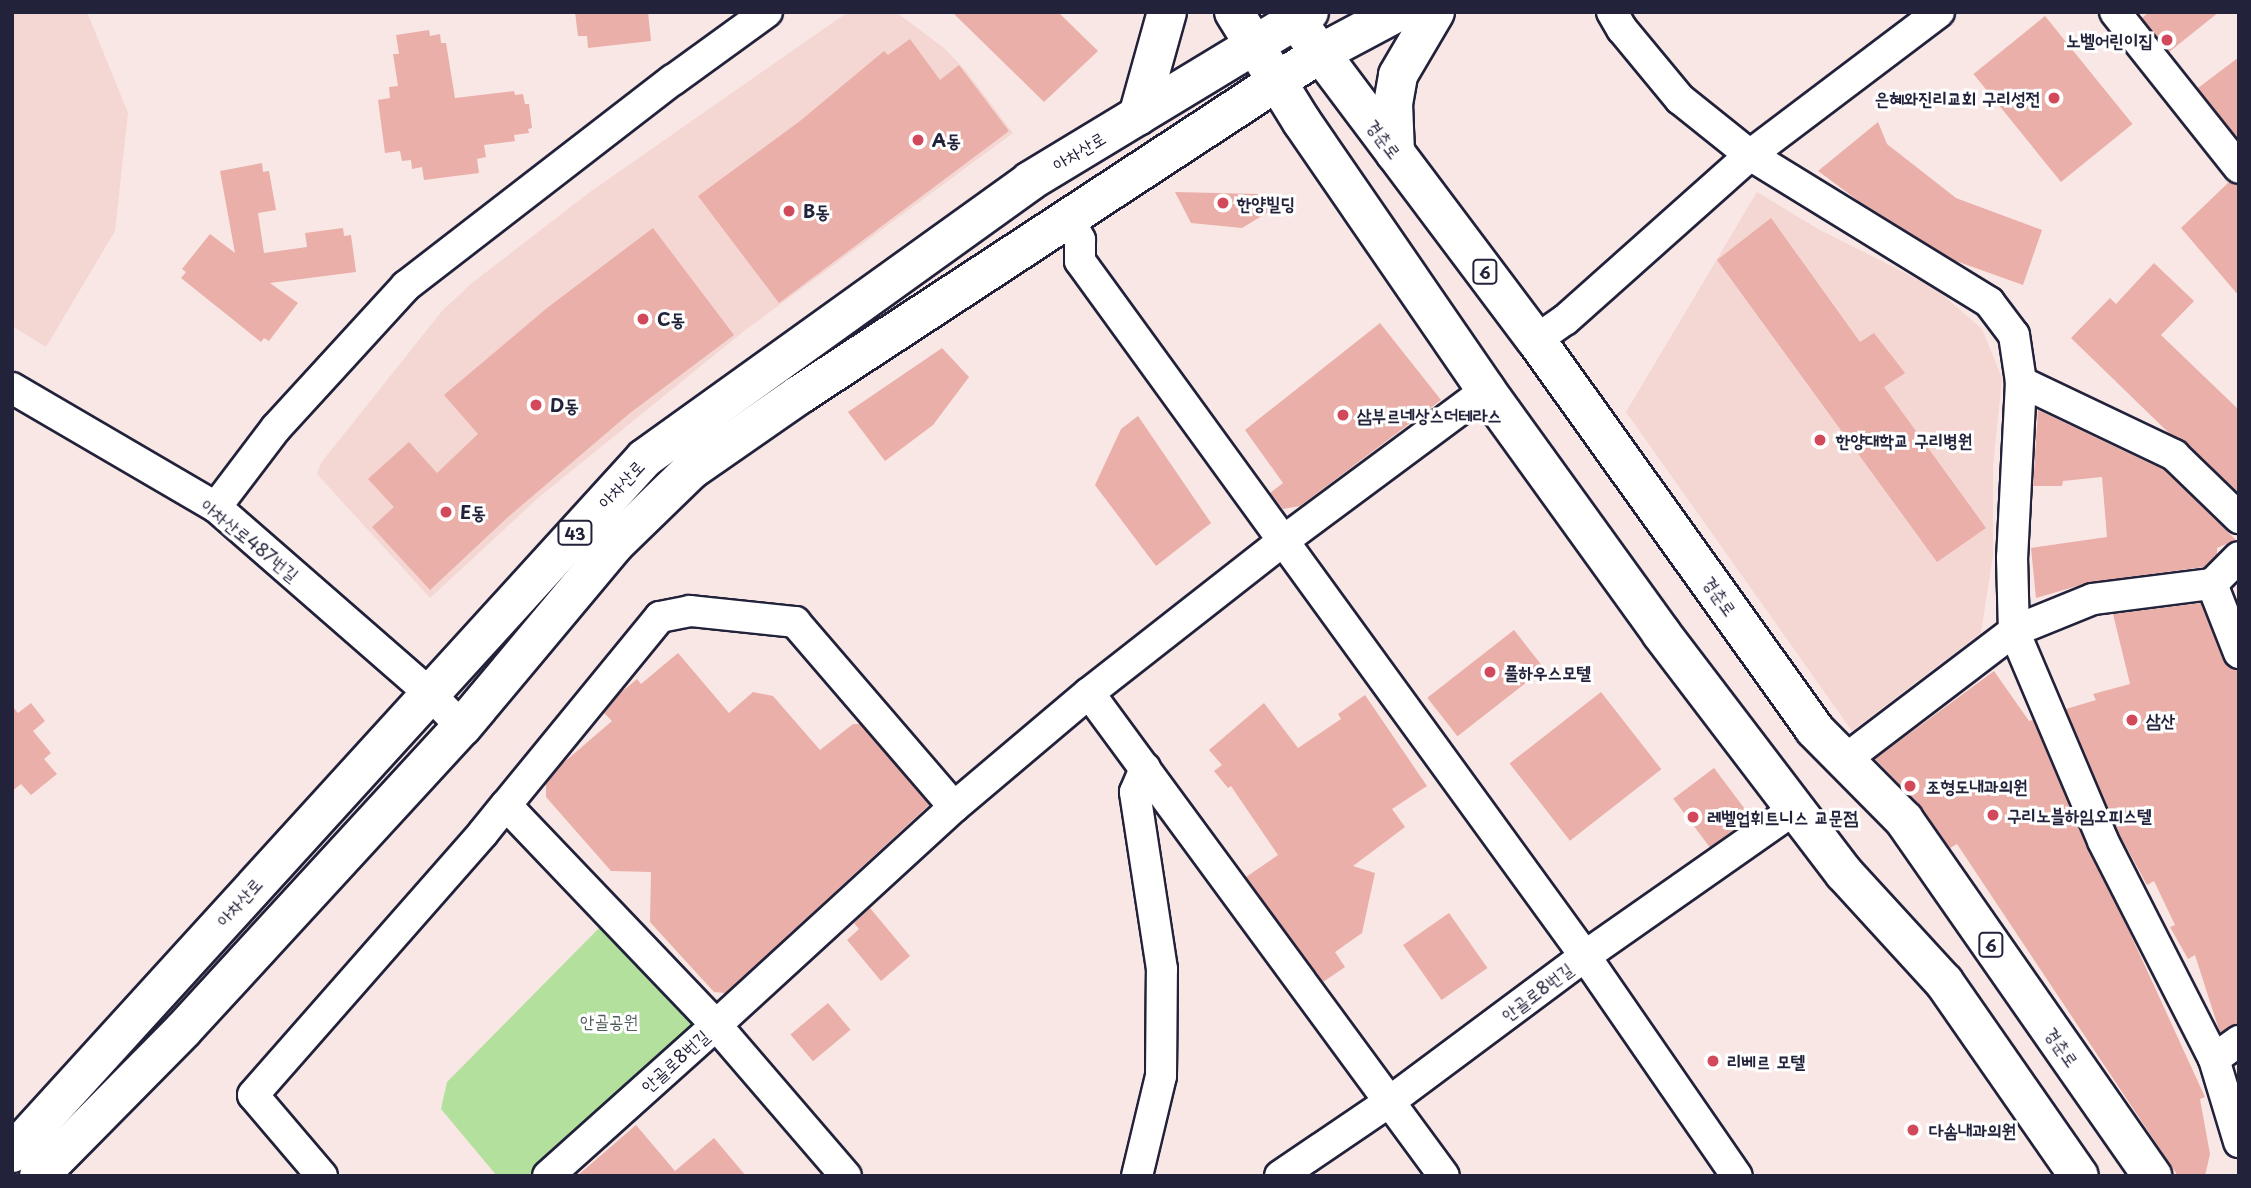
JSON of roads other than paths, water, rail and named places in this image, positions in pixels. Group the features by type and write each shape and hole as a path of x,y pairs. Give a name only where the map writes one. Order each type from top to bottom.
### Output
{"main road":[{"path":"1138,116 1167,12"},
{"path":"1234,12 1277,83 1486,390 1661,633 1844,873 1944,982 2073,1174"},
{"name":"43","path":"39,1176 193,1020 462,727 615,544 691,470 1319,54 1398,12"},
{"path":"1395,153 1393,104 1398,75 1435,12"},
{"name":"아차산로","path":"12,1153 645,458 1030,180 1253,46 1299,15"},
{"name":"경춘로","path":"1299,15 1319,54 1536,340 1814,729 1903,820 2152,1176"}],"street":[{"path":"216,507 275,428 406,286 652,96 767,12"},
{"path":"1612,12 1622,29 1680,99 1750,155 1989,302 2014,335 2021,382 2012,557 2014,631 2103,841 2214,1059 2239,1142"},
{"path":"1536,340 1565,320 1750,155 1939,12"},
{"path":"2115,12 2239,168"},
{"path":"1068,218 1080,240 1080,261 1585,956 1737,1176"},
{"path":"2021,382 2174,455 2239,518"},
{"name":"아차산로487번길","path":"12,388 216,507 429,693 462,727"},
{"path":"506,805 716,1024 954,807 1090,693 1283,541 1486,390"},
{"path":"1846,759 2014,631 2093,599 2212,584 2239,557"},
{"path":"2212,584 2239,653"},
{"path":"322,1176 253,1095 506,805 660,617 690,611 795,622 954,807"},
{"path":"1090,693 1444,1176"},
{"path":"1137,1176 1161,1076 1161,969 1135,792 1144,768"},
{"name":"안골로8번길","path":"1280,1176 1389,1102 1585,956 1795,809"},
{"name":"안골로8번길","path":"548,1176 716,1024 846,1176"},
{"path":"2214,1059 2239,1041"}],"place":[{"name":"노벨어린이집","path":"2167,40"},
{"name":"은혜와진리교회 구리성전","path":"2054,98"},
{"name":"A동","path":"918,140"},
{"name":"한양빌딩","path":"1223,203"},
{"name":"B동","path":"789,211"},
{"name":"C동","path":"643,319"},
{"name":"D동","path":"536,405"},
{"name":"삼부르네상스더테라스","path":"1343,415"},
{"name":"한양대학교 구리병원","path":"1820,440"},
{"name":"E동","path":"446,512"},
{"name":"풀하우스모텔","path":"1490,672"},
{"name":"삼산","path":"2132,720"},
{"name":"조형도내과의원","path":"1910,786"},
{"name":"구리노블하임오피스텔","path":"1993,815"},
{"name":"레벨업휘트니스 교문점","path":"1693,817"},
{"name":"리베르 모텔","path":"1713,1061"},
{"name":"다솜내과의원","path":"1913,1130"}],"park label":[{"name":"안골공원","path":"609,1021"}]}
